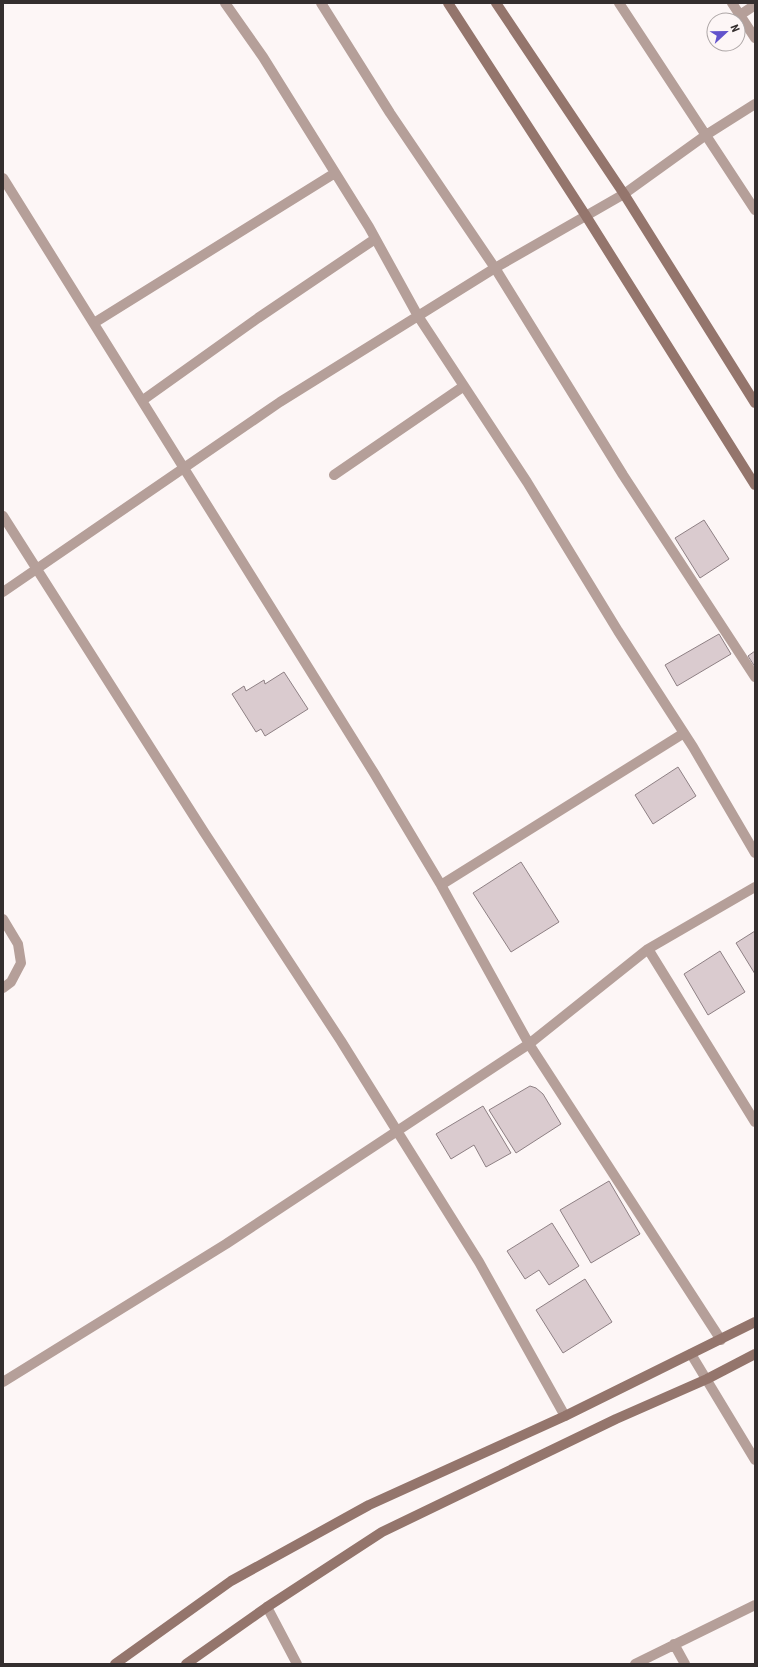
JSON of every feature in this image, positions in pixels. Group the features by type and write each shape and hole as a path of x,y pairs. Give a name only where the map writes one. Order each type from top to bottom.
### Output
{"main road":[{"path":"448,3 586,216 755,485"},
{"path":"496,3 624,194 755,403"},
{"path":"115,1664 231,1581 369,1505 565,1416 755,1322"},
{"path":"186,1664 267,1607 382,1532 616,1419 706,1379 755,1354"}],"street":[{"path":"225,3 263,58 335,173 375,239 418,316 527,482 618,631 684,733 755,853"},
{"path":"321,3 390,113 494,268 623,475 755,677"},
{"path":"619,3 755,210"},
{"path":"732,3 738,12"},
{"path":"744,12 755,5"},
{"path":"746,24 755,38"},
{"path":"3,592 280,402 494,268 624,194 706,135 755,104"},
{"path":"94,323 335,173"},
{"path":"3,178 374,773 441,885 529,1044 721,1340"},
{"path":"142,400 258,318 375,239"},
{"path":"334,475 464,386"},
{"path":"3,516 204,832 336,1034 479,1262 565,1416"},
{"path":"441,885 684,733"},
{"path":"3,1382 226,1244 529,1044 648,949 755,887"},
{"path":"3,919 18,944 21,962 11,982 3,988"},
{"path":"648,949 755,1122"},
{"path":"691,1354 755,1460"},
{"path":"635,1664 755,1605"},
{"path":"267,1607 297,1664"},
{"path":"674,1644 686,1664"}],"building":[{"path":"704,520 729,559 700,578 675,538"},
{"path":"719,634 731,654 677,686 665,665"},
{"path":"755,651 755,667 748,656"},
{"path":"284,672 308,709 265,736 261,729 256,732 232,694 244,686 246,691 264,680 265,684"},
{"path":"678,767 696,796 653,824 635,795"},
{"path":"521,862 559,922 511,952 473,893"},
{"path":"755,931 755,974 736,943"},
{"path":"720,951 745,992 708,1015 684,974"},
{"path":"530,1086 536,1088 543,1094 561,1124 516,1153 489,1110"},
{"path":"483,1106 511,1153 486,1167 474,1145 451,1159 436,1134"},
{"path":"609,1181 640,1234 591,1263 560,1210"},
{"path":"552,1223 579,1266 549,1285 539,1270 525,1279 507,1251"},
{"path":"585,1279 612,1322 563,1353 536,1310"}]}
